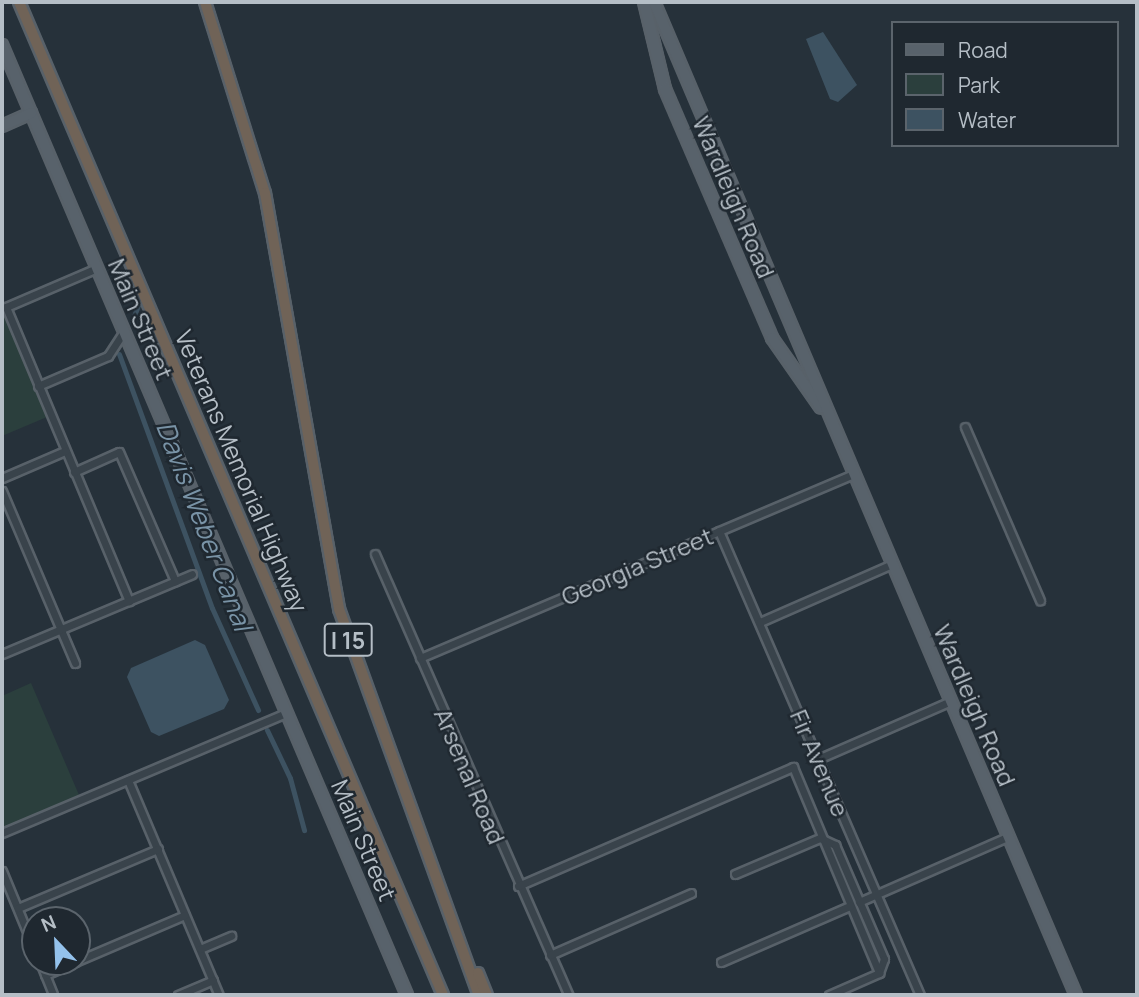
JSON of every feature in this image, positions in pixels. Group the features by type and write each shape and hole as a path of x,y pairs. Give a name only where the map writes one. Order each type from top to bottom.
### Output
{"highway":[{"name":"Veterans Memorial Highway","path":"19,2 443,995"},
{"name":"Veterans Memorial Highway","path":"205,2 235,89 281,264 339,609 479,995"},
{"path":"445,897 487,995"}],"main road":[{"name":"Wardleigh Road","path":"644,2 665,89 772,338 835,433"},
{"name":"Wardleigh Road","path":"654,2 1076,995"},
{"name":"Main Street","path":"2,45 407,995"},
{"path":"2,126 31,113"}],"street":[{"path":"97,268 6,307 129,601"},
{"path":"38,386 108,356 124,331"},
{"path":"965,427 1040,600"},
{"path":"2,478 65,451"},
{"path":"74,472 119,452 175,581"},
{"name":"Georgia Street","path":"420,658 853,474"},
{"path":"2,491 75,663"},
{"name":"Fir Avenue","path":"719,531 920,995"},
{"name":"Arsenal Road","path":"375,554 518,886 569,995"},
{"path":"760,622 892,564"},
{"path":"2,654 192,574"},
{"path":"818,758 951,701"},
{"path":"2,833 286,713"},
{"path":"518,886 793,768 820,838 879,973"},
{"path":"128,780 219,995"},
{"path":"859,902 1009,836"},
{"path":"735,874 820,838 833,841 884,959 879,973 829,995"},
{"path":"18,908 158,849"},
{"path":"2,871 21,916"},
{"path":"550,955 691,893"},
{"path":"721,962 850,906"},
{"path":"91,956 185,915"},
{"path":"200,949 231,936"},
{"path":"45,976 53,995"},
{"path":"178,995 213,980"}],"green space":[{"path":"2,308 47,417 2,436"},
{"path":"31,683 79,795 2,828 2,696"}],"water":[{"path":"823,32 857,85 838,102 830,99 806,39"},
{"path":"195,640 205,645 229,700 224,709 159,736 151,732 127,677 131,668"}],"waterway":[{"path":"132,321 138,305"},
{"name":"Davis Weber Canal","path":"119,354 212,608 258,710"},
{"name":"Davis Weber Canal","path":"267,730 290,778 304,830"}]}
